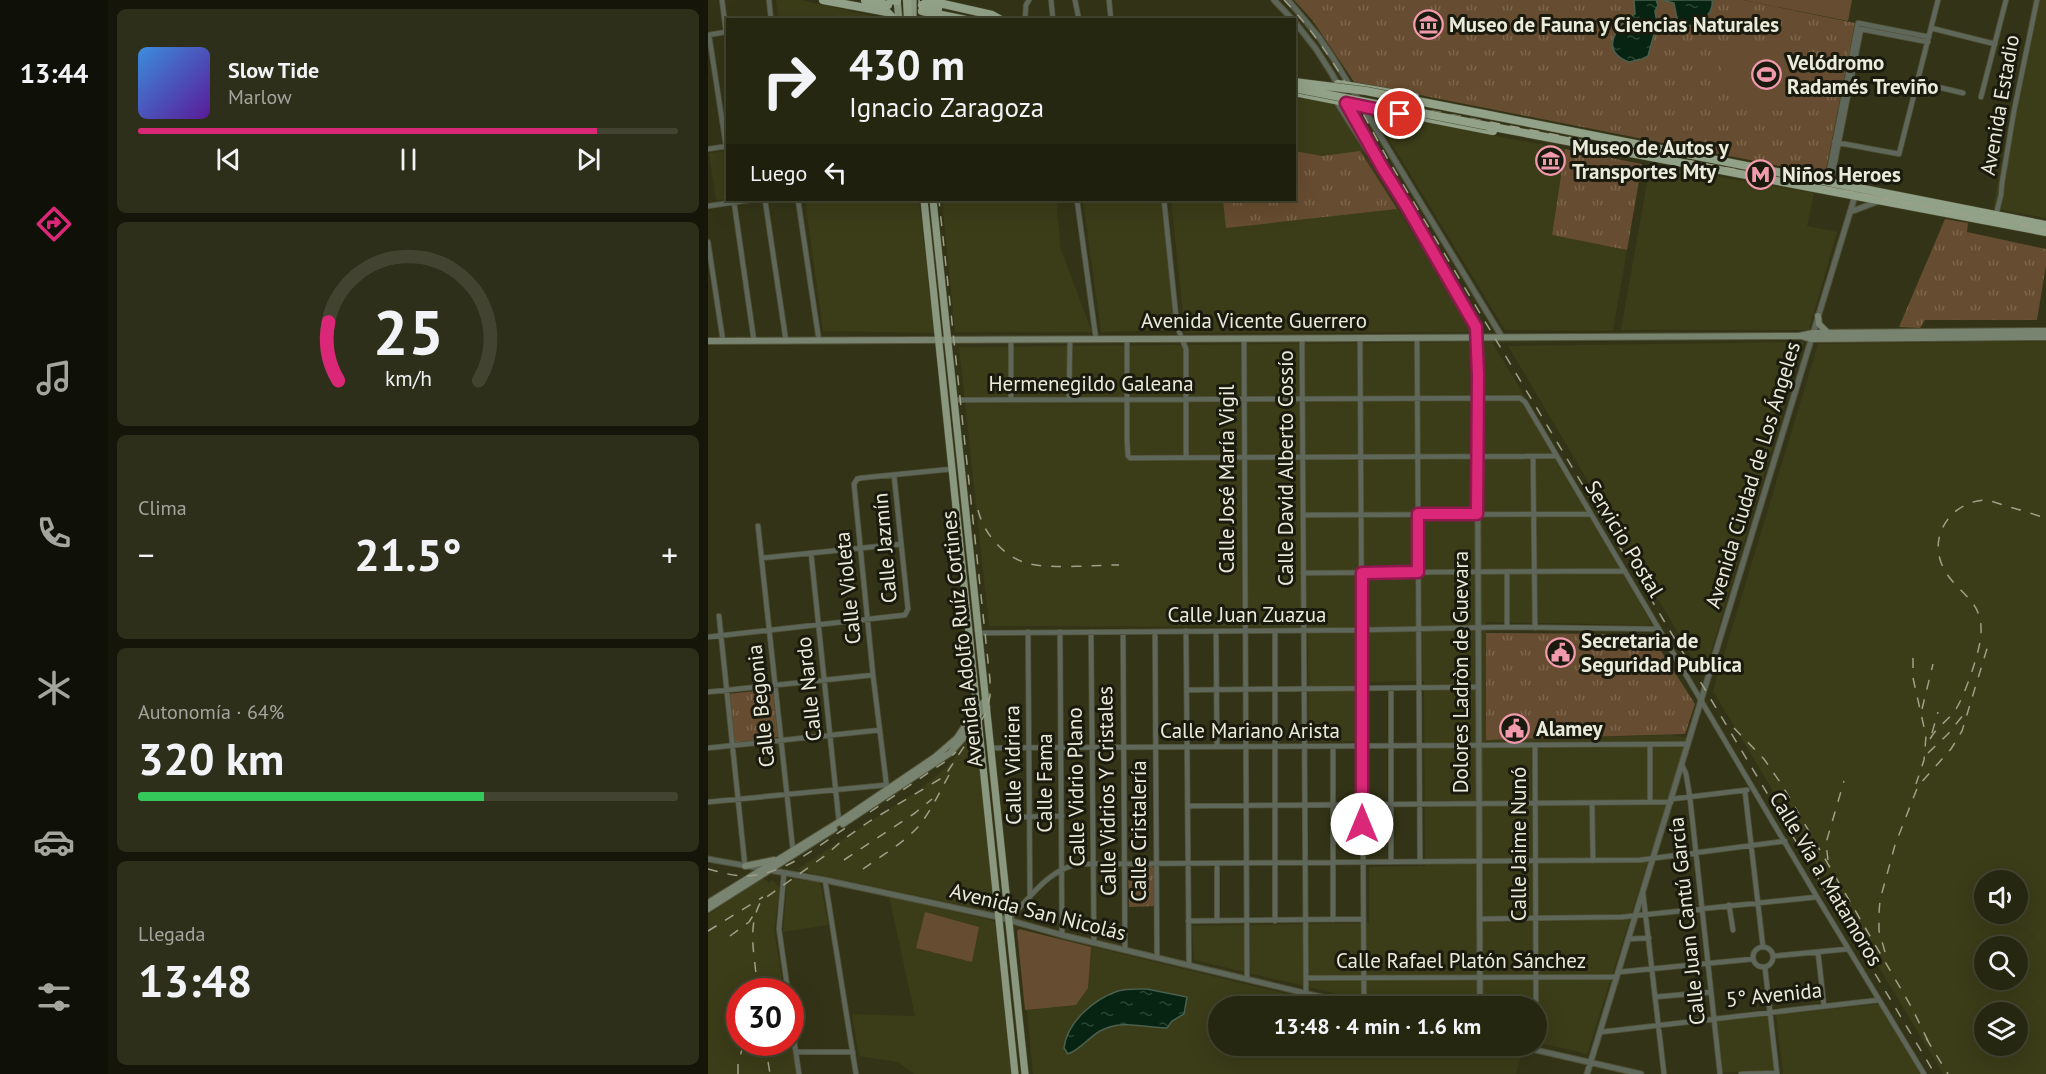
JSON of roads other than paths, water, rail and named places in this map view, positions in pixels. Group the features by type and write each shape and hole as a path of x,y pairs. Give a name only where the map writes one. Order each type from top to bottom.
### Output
{"highway":[{"path":"823,0 887,12 894,18"},
{"path":"865,0 893,1"},
{"path":"907,0 911,18"},
{"path":"923,6 948,12 956,18"},
{"path":"923,6 992,15 997,18"},
{"path":"1296,81 1349,85 1531,120 1539,126"},
{"path":"1296,81 1484,114 2046,226"},
{"path":"1308,81 1314,96"},
{"path":"1333,100 1337,84"},
{"path":"1346,103 1349,85"},
{"path":"1296,90 2046,232"},
{"path":"1296,91 1346,103 1502,133 1518,132"},
{"path":"1694,156 1707,168"},
{"path":"1843,185 1864,198"},
{"path":"2025,228 2046,226"}],"main road":[{"path":"911,18 913,0"},
{"path":"893,1 897,18"},
{"name":"Avenida Adolfo Ruíz Cortines","path":"924,201 1015,1074"},
{"name":"Avenida Adolfo Ruíz Cortines","path":"933,201 1025,1074"},
{"path":"1818,316 1819,324 1827,333"},
{"name":"Avenida Vicente Guerrero","path":"1812,336 1827,333 2046,332"},
{"name":"Avenida Vicente Guerrero","path":"708,341 1360,337 2046,337"},
{"path":"972,670 980,671 983,668"},
{"path":"708,903 766,870 780,858 839,822 886,787 947,748 961,733 977,708 987,704"},
{"path":"708,909 944,758 962,741 987,704"},
{"path":"982,770 988,767 993,770"},
{"path":"745,866 780,858"}],"street":[{"path":"722,0 726,26"},
{"path":"768,0 771,18"},
{"path":"1025,18 1029,0"},
{"path":"1051,0 1053,18"},
{"path":"1075,0 1079,18"},
{"path":"1109,0 1111,18"},
{"path":"1274,0 1292,18"},
{"path":"1288,0 1318,36 1502,337"},
{"path":"1836,143 1899,154 1938,0"},
{"path":"1982,97 2006,0"},
{"name":"Avenida Estadio","path":"1996,215 2001,198 2001,183 2014,111 2037,0"},
{"path":"1296,23 1316,49 1337,84 1375,154 1474,322 1477,337"},
{"path":"1931,28 1995,44"},
{"path":"1829,182 1861,29 1928,39"},
{"path":"726,32 708,35 726,140"},
{"path":"1917,82 1963,93"},
{"path":"1333,100 1367,150 1375,154"},
{"path":"708,149 726,146"},
{"name":"Avenida Ciudad de Los Ángeles","path":"1587,1074 1855,196"},
{"path":"708,206 742,201"},
{"path":"765,201 786,341"},
{"path":"798,201 819,341"},
{"path":"1077,201 1096,339"},
{"path":"1164,201 1178,326 1186,349 1186,458"},
{"path":"1850,212 1880,201"},
{"path":"734,202 754,341"},
{"path":"1421,230 1432,220"},
{"path":"708,242 723,341"},
{"path":"1360,337 1364,996"},
{"path":"1417,337 1420,862"},
{"name":"Dolores Ladròn de Guevara","path":"1477,337 1480,996"},
{"name":"Calle José María Vigil","path":"1244,338 1247,980"},
{"name":"Calle David Alberto Cossío","path":"1302,338 1305,994"},
{"path":"1069,400 1070,339"},
{"path":"1127,339 1128,456 1132,459 1555,456"},
{"path":"1011,340 1011,400"},
{"name":"Servicio Postal","path":"1517,397 1525,402 1702,701"},
{"name":"Hermenegildo Galeana","path":"954,400 1517,397"},
{"path":"1533,456 1534,628"},
{"name":"Calle Violeta","path":"886,787 860,549 855,481 861,478 952,469"},
{"name":"Calle Jazmín","path":"868,620 904,616 907,613 894,475"},
{"path":"1303,515 1590,514"},
{"name":"Calle Begonia","path":"758,526 793,851"},
{"path":"762,558 901,544"},
{"name":"Calle Nardo","path":"811,553 839,822"},
{"path":"1303,573 1624,571"},
{"path":"1507,572 1507,627"},
{"path":"719,616 745,866"},
{"path":"708,637 868,620"},
{"name":"Calle Juan Zuazua","path":"978,633 1245,632 1507,627 1659,629"},
{"path":"1275,631 1275,921"},
{"name":"Calle Vidriera","path":"1028,632 1030,897"},
{"name":"Calle Fama","path":"1060,632 1062,935"},
{"name":"Calle Vidrio Plano","path":"1091,632 1094,942"},
{"name":"Calle Vidrios Y Cristales","path":"1123,632 1125,950"},
{"name":"Calle Cristalería","path":"1155,632 1157,958"},
{"path":"1186,632 1189,965"},
{"path":"1216,632 1217,747"},
{"path":"708,692 873,675"},
{"path":"1187,690 1478,687"},
{"path":"1391,688 1392,862"},
{"name":"Calle Vía a Matamoros","path":"1702,701 1924,1074"},
{"path":"708,748 880,730"},
{"path":"1650,744 1650,802"},
{"name":"Calle Mariano Arista","path":"991,748 1688,744"},
{"name":"Calle Jaime Nunó","path":"1535,745 1536,996"},
{"path":"1333,747 1333,920"},
{"name":"Calle Juan Cantú García","path":"1682,765 1690,798 1720,1074"},
{"path":"708,802 886,787"},
{"path":"1188,806 1650,802 1745,792 1752,787"},
{"path":"1745,792 1763,947"},
{"path":"1592,803 1593,861"},
{"path":"1020,817 1062,816"},
{"path":"1008,920 1053,874 1074,865 1093,863 1593,861 1653,858 1785,841"},
{"name":"Avenida San Nicolás","path":"708,859 825,880 998,917 1062,935 1314,996"},
{"path":"1217,863 1217,921"},
{"path":"784,873 779,929 786,978"},
{"path":"825,880 856,1074"},
{"path":"1643,893 1664,1074"},
{"path":"1479,919 1613,918 1817,897"},
{"path":"1729,905 1733,930"},
{"path":"1188,921 1363,919"},
{"path":"1629,939 1648,938"},
{"path":"1763,947 1770,949 1774,956 1771,965 1765,968 1759,966 1753,959 1756,950 1763,947"},
{"path":"1774,956 1848,949"},
{"path":"1818,952 1824,1006"},
{"name":"Calle Rafael Platón Sánchez","path":"1306,978 1536,978 1618,975 1753,959"},
{"path":"1741,1074 1777,1073 1765,968"},
{"path":"1654,997 1711,992"},
{"name":"5° Avenida","path":"1600,1032 1880,1000"},
{"path":"1547,1051 1641,1074"},
{"path":"804,1052 853,1052"},
{"path":"797,1056 799,1074"}],"water":[{"path":"1634,0 1656,0 1657,23 1648,56 1629,62 1614,51 1613,45 1617,31 1635,14"},
{"path":"1662,0 1712,0 1712,6 1702,21 1684,26 1678,24 1674,3"},
{"path":"1147,989 1187,997 1184,1014 1172,1021 1167,1028 1125,1025 1109,1027 1068,1054 1064,1048 1070,1029 1091,1006 1118,991"}],"railway":[{"path":"919,0 921,18"},
{"path":"1284,0 1300,17 1340,74 1386,156 1935,1074"},
{"path":"1392,103 2046,230"},
{"path":"757,978 753,934 756,912 761,901 870,821 940,779 948,771 986,713 990,696 939,201"},
{"path":"1930,739 1958,706 1975,662 1981,633 1978,612 1948,576 1939,555 1938,543 1946,522 1964,506 1987,500 2046,518"},
{"path":"978,510 985,528 996,544 1021,561 1050,566 1119,565"},
{"path":"1885,952 1879,931 1880,900 1895,845 1918,786 1951,749 1962,731 1989,642"},
{"path":"1913,658 1913,678 1926,736 1924,760 1916,784"},
{"path":"1922,709 1933,664"},
{"path":"1932,733 1938,712"},
{"path":"1928,753 1948,734 1964,714"},
{"path":"1734,728 1764,759 1782,785 1912,1008 1930,1045"},
{"path":"870,812 956,752"},
{"path":"863,869 898,845 917,828 949,775"},
{"path":"1828,860 1826,843 1844,781"},
{"path":"844,860 915,813 932,799"},
{"path":"708,869 741,876 770,872 797,860 847,827"},
{"path":"708,931 763,897"},
{"path":"730,936 749,922 754,914"},
{"path":"1926,1038 1948,1074"},
{"path":"738,1074 740,1056"},
{"path":"767,1056 770,1074"}],"place":[{"name":"Museo de Fauna y Ciencias Naturales","path":"1428,25"},
{"name":"Velódromo Radamés Treviño","path":"1766,75"},
{"name":"Museo de Autos y Transportes Mty","path":"1551,160"},
{"name":"Niños Heroes","path":"1761,175"},
{"name":"Secretaria de Seguridad Publica","path":"1560,653"},
{"name":"Alamey","path":"1515,729"}]}
